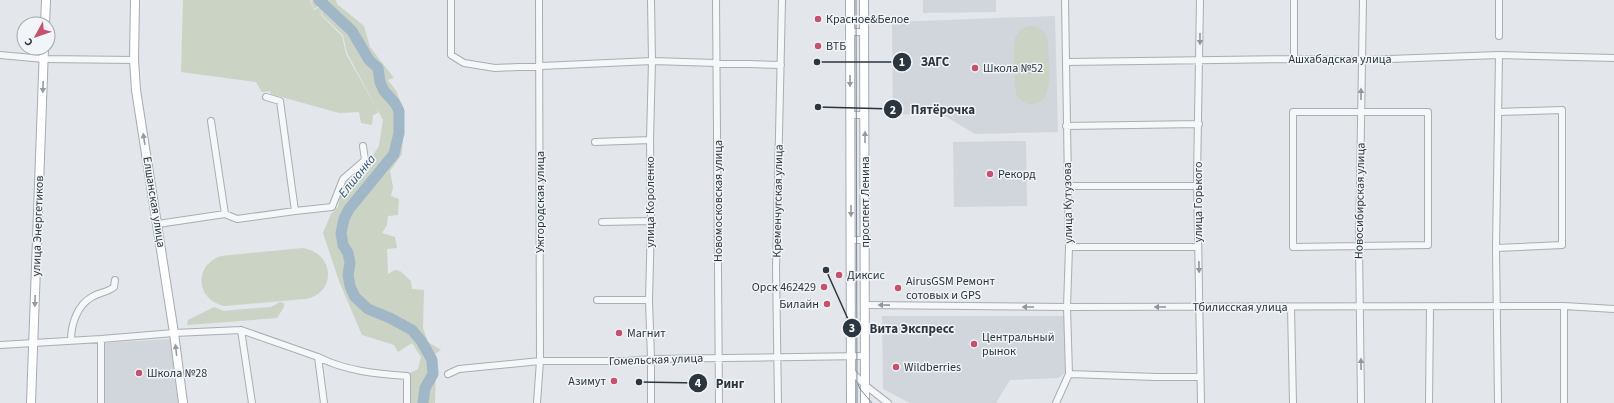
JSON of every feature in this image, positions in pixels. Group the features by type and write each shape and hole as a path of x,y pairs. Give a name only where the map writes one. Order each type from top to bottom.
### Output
{"main road":[{"path":"45,16 46,0"},
{"name":"Елшанская улица","path":"135,0 134,60 137,98 158,224 183,403"},
{"name":"проспект Ленина","path":"850,0 851,403"},
{"name":"проспект Ленина","path":"864,0 866,305 865,403"},
{"name":"улица Энергетиков","path":"31,403 44,59"}],"street":[{"path":"450,0 451,55 464,63 495,68 652,61 781,66"},
{"name":"Ужгородская улица","path":"537,403 540,361 539,0"},
{"name":"улица Короленко","path":"651,0 651,221 649,300 651,403"},
{"name":"Новомосковская улица","path":"716,0 718,403"},
{"name":"Кременчугская улица","path":"778,403 776,269 782,0"},
{"name":"улица Кутузова","path":"1056,403 1069,374 1069,247 1065,0"},
{"name":"улица Горького","path":"1200,0 1198,247 1201,403"},
{"path":"1294,0 1294,59"},
{"name":"Новосибирская улица","path":"1361,403 1359,246 1363,0"},
{"path":"1499,0 1499,36"},
{"path":"850,32 864,32"},
{"path":"1498,403 1496,248 1499,54"},
{"name":"Ашхабадская улица","path":"1066,62 1294,59 1361,60 1499,54 1614,58"},
{"path":"0,56 44,59 134,60"},
{"path":"266,98 280,101 295,211"},
{"path":"1496,248 1562,245 1562,110 1498,112"},
{"path":"1292,112 1428,112 1428,245 1359,246 1293,247 1292,112"},
{"path":"850,115 865,115"},
{"path":"211,121 225,214"},
{"path":"1066,126 1198,124"},
{"path":"595,142 650,140"},
{"path":"158,224 225,214 237,219 332,207 343,180 365,160 363,146"},
{"path":"1068,186 1198,186"},
{"path":"602,222 651,221"},
{"path":"851,240 865,240"},
{"path":"1069,247 1198,247"},
{"path":"71,340 72,324 86,301 92,296 109,291 114,287 115,280"},
{"path":"597,300 649,300"},
{"name":"Тбилисская улица","path":"866,305 1068,307 1564,306 1614,309"},
{"path":"1564,306 1564,403"},
{"path":"1291,307 1293,403"},
{"path":"1430,307 1430,403"},
{"path":"0,345 33,344 71,340 101,340 174,333 241,330 318,357 329,363 368,373 407,376 408,403"},
{"path":"241,330 252,403"},
{"path":"101,340 101,403"},
{"name":"Гомельская улица","path":"448,374 459,368 540,361 627,362 651,359 865,356"},
{"path":"318,357 324,403"},
{"path":"851,371 866,386 888,403"},
{"path":"1069,374 1200,377"}],"shaded area":[{"path":"923,0 996,0 996,12 923,13"},
{"name":"Школа №52","path":"1055,16 1058,132 975,134 940,113 893,115 892,22"},
{"name":"Рекорд","path":"1026,141 1027,206 954,207 953,142"},
{"name":"Центральный рынок","path":"882,316 1064,316 1065,373 1058,378 1010,380 996,403 910,403 883,389"},
{"name":"Школа №28","path":"170,339 178,403 103,403 104,343"}],"green space":[{"path":"183,0 310,0 314,10 323,5 321,15 342,36 346,54 377,109 378,113 373,115 372,125 361,123 359,112 339,113 271,94 270,91 262,92 256,82 181,72"},
{"path":"311,0 336,0 337,4 364,26 370,47 394,78 388,80 397,92 403,114 402,154 390,171 393,187 391,196 399,199 398,215 388,216 387,225 382,233 395,237 397,248 387,249 388,274 395,270 400,271 411,281 412,289 424,290 423,328 428,342 441,350 430,357 431,364 436,369 435,403 411,403 410,373 418,369 421,357 412,343 398,352 394,345 362,335 339,281 323,233 331,214 338,207 340,196 345,184 365,167 379,146 383,120 347,53 343,35 322,15 323,4 314,9"},
{"path":"1029,26 1042,30 1046,35 1048,42 1048,88 1045,96 1040,102 1033,104 1028,104 1020,100 1017,96 1014,67 1015,38 1020,30"},
{"path":"303,248 314,251 321,257 326,265 328,274 327,282 323,290 315,296 305,299 225,306 215,303 208,297 204,290 202,274 212,261 221,256"},
{"path":"280,302 284,303 284,307 277,318 187,325 188,320 214,307 224,311 271,307"}],"waterway":[{"name":"Елшанка","path":"319,0 352,31 369,60 378,68 380,82 384,91 395,103 399,111 399,133 394,154 349,209 344,219 341,233 343,245 348,253 350,263 348,275 350,286 355,297 368,309 390,318 412,330 422,342 432,360 433,374 425,388 423,403"}],"tram line":[{"path":"856,0 857,403"},
{"path":"858,384 860,389 872,403"}],"place":[{"name":"Красное&Белое","path":"818,19"},
{"name":"ВТБ","path":"818,46"},
{"name":"ЗАГС","path":"817,62"},
{"name":"Школа №52","path":"975,68"},
{"name":"Пятёрочка","path":"818,107"},
{"name":"Рекорд","path":"990,174"},
{"name":"Вита Экспресс","path":"826,270"},
{"name":"Диксис","path":"839,275"},
{"name":"Орск 462429","path":"824,287"},
{"name":"AirusGSM Ремонт сотовых и GPS","path":"898,288"},
{"name":"Билайн","path":"827,304"},
{"name":"Магнит","path":"619,333"},
{"name":"Центральный рынок","path":"974,344"},
{"name":"Wildberries","path":"896,367"},
{"name":"Школа №28","path":"139,373"},
{"name":"Азимут","path":"614,381"},
{"name":"Ринг","path":"639,382"}]}
